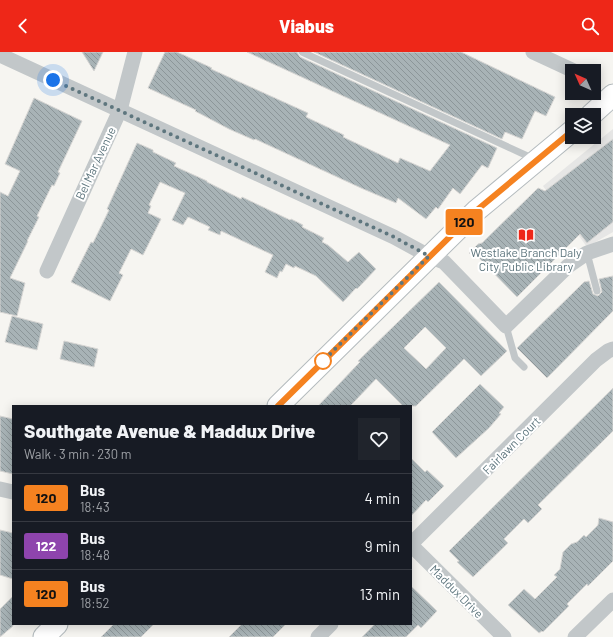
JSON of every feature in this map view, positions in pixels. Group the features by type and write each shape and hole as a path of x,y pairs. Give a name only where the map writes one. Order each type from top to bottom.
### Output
{"street":[{"name":"Bel Mar Avenue","path":"47,271 120,110 135,52"},
{"path":"533,52 565,67"},
{"path":"0,55 394,237 429,256 444,262 506,326 568,266 587,253 613,244"},
{"path":"279,405 477,210 565,137"},
{"name":"Fairlawn Court","path":"412,543 596,360 613,349"},
{"path":"0,489 12,492"},
{"name":"Maddux Drive","path":"412,545 504,637"},
{"path":"575,637 613,600"},
{"path":"44,637 56,625"},
{"path":"318,637 330,625"}],"lane":[{"path":"302,52 536,160"},
{"path":"587,253 598,291"},
{"path":"506,326 515,358 524,367"}],"shaded area":[{"path":"613,129 613,232 587,247 543,186 595,144 601,144 601,139"}],"building":[{"path":"82,52 103,52 94,71"},
{"path":"165,52 177,52 308,113 306,117 344,135 343,137 398,163 400,158 430,171 450,145 247,52 297,52 300,57 497,148 488,168 482,165 460,194 453,188 438,209 436,207 426,219 398,198 396,203 361,188 255,139 254,140 229,129 195,111 196,110 148,88"},
{"path":"314,52 461,52 555,97 546,116 535,111 522,139 505,132 502,139"},
{"path":"34,98 82,121 58,172 60,173 54,186 52,185 37,216 39,217 10,278 25,283 17,316 0,312 0,192 8,196 20,171 5,164"},
{"path":"613,139 613,222 587,243 580,234 517,297 478,257 469,253 478,244 482,243 538,188 545,191"},
{"path":"137,143 176,163 174,166 241,199 242,197 303,225 302,227 324,238 322,242 328,245 348,262 359,252 376,269 343,302 316,276 295,266 294,268 286,264 282,272 280,271 277,278 265,272 273,255 221,231 220,235 208,230 210,227 188,217 183,225 172,220 185,193 160,182 149,205 151,206 148,213 161,219 143,255 131,249 119,273 123,275 110,301 71,282 91,242 93,243 109,210 107,209"},
{"path":"613,276 613,311 547,378 517,348 584,282 589,281 593,294 598,296 602,292 599,279"},
{"path":"439,282 507,351 481,376 464,359 416,406 402,405 376,379 351,405 319,405 360,362 358,361","holes":["425,327 446,348 426,369 404,348"]},
{"path":"12,316 43,324 37,350 5,342"},
{"path":"64,341 98,349 94,367 60,359"},
{"path":"480,384 504,407 499,413 501,414 489,428 456,458 432,432"},
{"path":"613,388 613,431 538,505 542,509 528,523 524,519 504,539 508,543 473,577 457,562 459,561 449,551"},
{"path":"0,416 12,419 12,474 0,471"},
{"path":"412,459 425,472 427,470 444,486 428,502 426,500 412,515"},
{"path":"599,518 613,522 613,561 567,604 569,606 543,632 542,631 539,633 508,605 524,589 535,599 557,577 554,575 560,569 563,552 584,535 586,537 598,525"},
{"path":"0,530 12,533 12,579 0,575"},
{"path":"412,587 437,611 421,628 418,625 406,637 362,637 374,625 412,625"},
{"path":"12,597 13,626 0,637 0,609"},
{"path":"113,625 153,625 141,637 101,637"},
{"path":"241,625 285,625 273,637 229,637"}],"bus line":[{"name":"120","path":"279,405 450,235 505,185 565,137"}],"place":[{"name":"Westlake Branch Daly City Public Library","path":"526,235"}],"route":[{"path":"53,80 394,237 429,256 323,361"}]}
